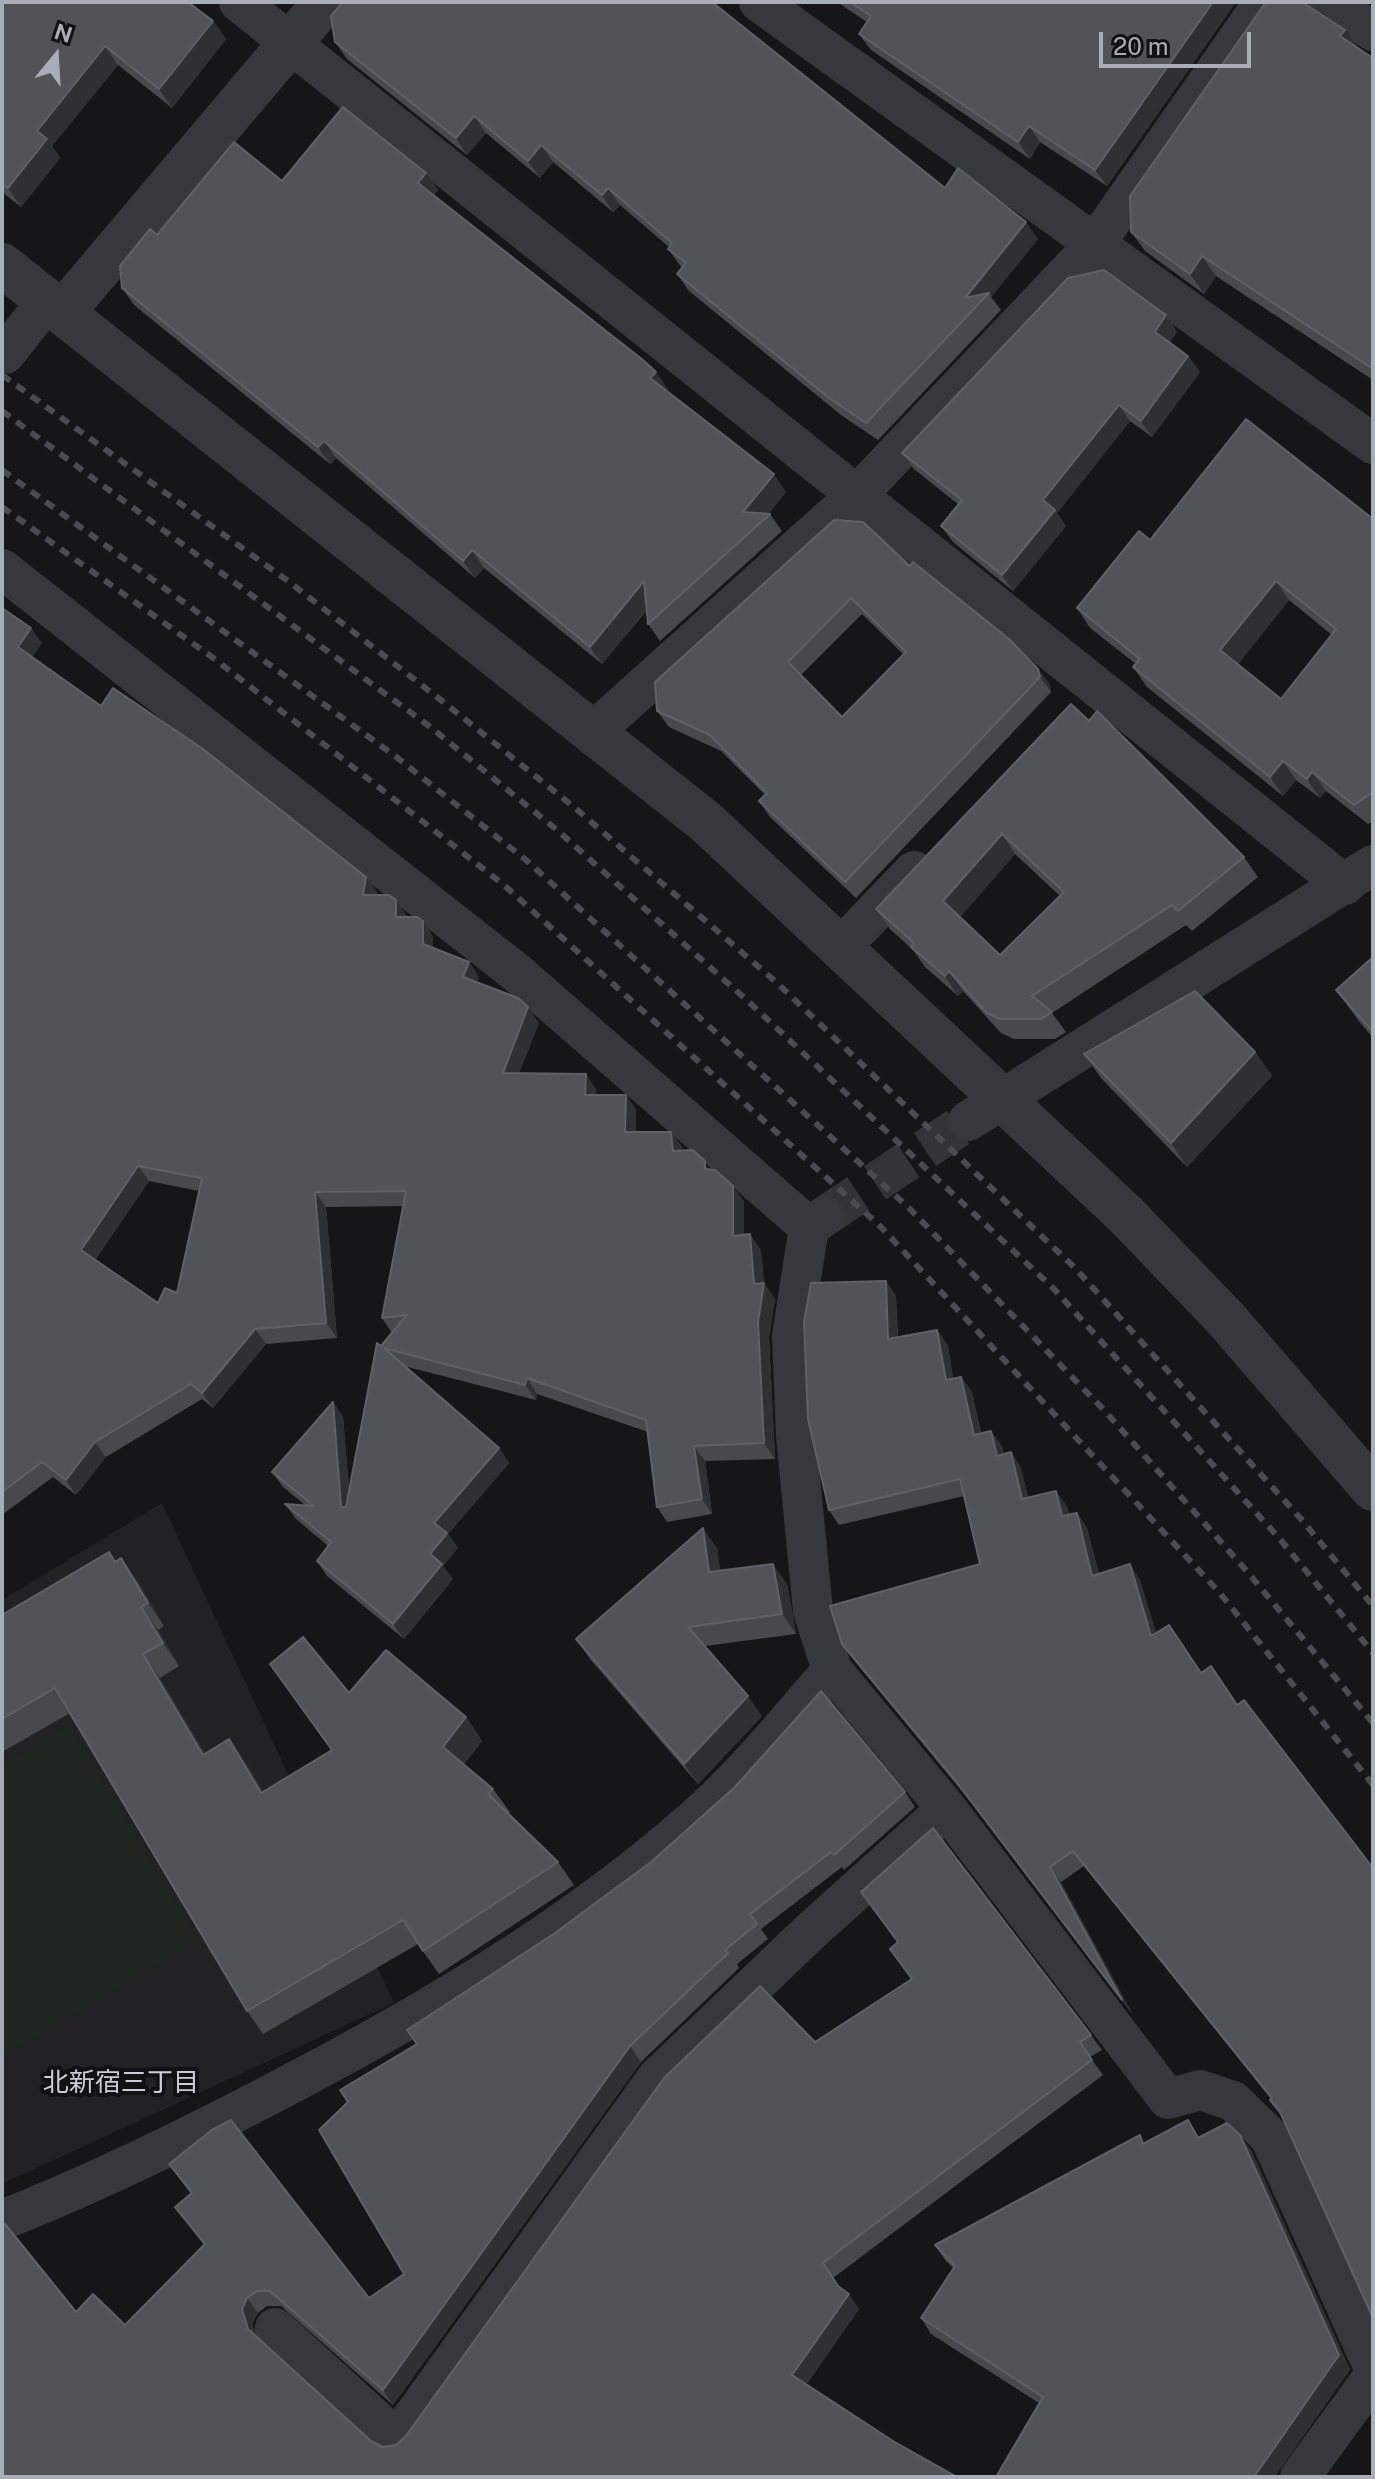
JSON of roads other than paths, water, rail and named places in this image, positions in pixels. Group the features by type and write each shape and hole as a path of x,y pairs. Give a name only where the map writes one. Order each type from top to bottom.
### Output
{"street":[{"path":"239,2 858,494 1082,694 1359,875 984,1109"},
{"path":"5,354 55,306 325,2"},
{"path":"759,2 1373,444"},
{"path":"593,732 858,494 1095,244 1264,2"},
{"path":"1328,2 1373,31"},
{"path":"2,265 706,822 841,947 984,1109 1126,1215 1226,1319 1373,1489"},
{"path":"2,569 517,973 817,1221 792,1336 795,1422 813,1611 832,1670 947,1809 1168,2099 1200,2090 1233,2101 1270,2137 1373,2366"},
{"path":"841,947 940,844"},
{"path":"2,2220 199,2133 416,2018 625,1877 694,1820 832,1670"},
{"path":"275,2328 397,2439 657,2078 811,1931 947,1809"},
{"path":"1300,2477 1373,2377"}],"tunnel":[{"path":"825,1216 968,1121"}],"railway":[{"path":"2,375 288,581 446,704 575,808 775,981 1075,1268 1301,1519 1373,1606"},
{"path":"2,411 429,726 557,830 750,1003 1053,1288 1279,1538 1373,1653"},
{"path":"2,470 395,756 526,860 909,1208 1103,1409 1245,1569 1373,1723"},
{"path":"2,507 216,660 504,885 881,1227 1219,1592 1373,1785"}],"district":[{"name":"北新宿三丁目","path":"121,2083"}]}
